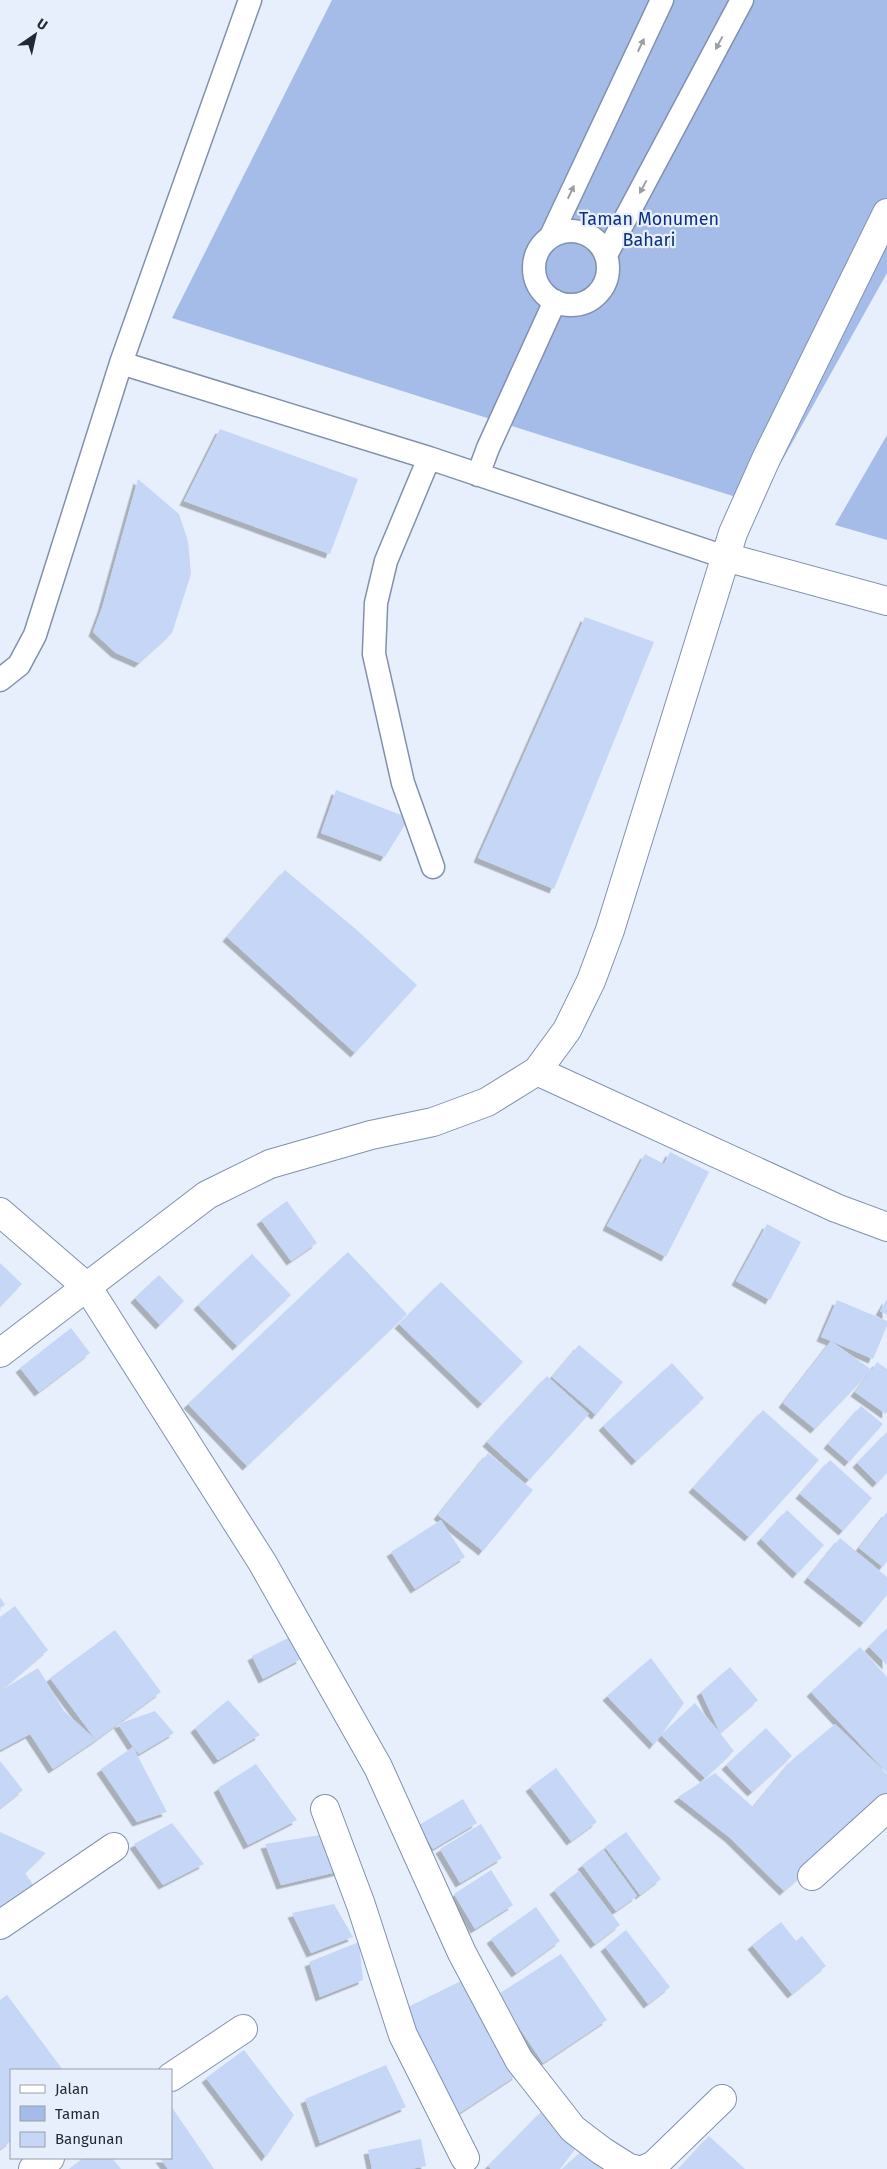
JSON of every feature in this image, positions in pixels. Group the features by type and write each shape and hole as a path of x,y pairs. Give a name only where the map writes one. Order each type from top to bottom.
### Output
{"street":[{"path":"0,1353 88,1288 207,1195 238,1178 270,1164 334,1144 434,1122 487,1102 537,1071 567,1030 591,981 610,930 733,532 766,459 887,213"},
{"path":"725,557 887,601"},
{"path":"537,1071 836,1208 887,1227"},
{"path":"0,1212 88,1288 262,1562 378,1767 462,1953 519,2060 573,2128 602,2152 634,2169"},
{"path":"812,1876 887,1808"},
{"path":"325,1810 361,1905 404,2035 466,2165"},
{"path":"0,1925 114,1847"},
{"path":"172,2076 243,2029"},
{"path":"645,2169 654,2165 722,2099"},
{"path":"33,2169 48,2159"}],"lane":[{"path":"0,680 19,665 35,635 121,363 250,0"},
{"path":"551,236 566,230 582,233 597,241 606,255 608,272 602,289 589,301 572,305 554,301 541,290 534,271 537,252 551,236 662,0"},
{"path":"606,255 742,0"},
{"path":"478,476 488,448 554,301"},
{"path":"121,363 429,458 478,476 725,557"},
{"path":"429,458 386,561 376,603 374,654 403,782 433,867"}],"green space":[{"name":"Taman Monumen Bahari","path":"332,0 887,0 887,273 758,504 172,318"},
{"path":"887,435 887,540 835,525"}],"building":[{"path":"220,429 358,479 330,554 184,501"},
{"path":"138,479 179,514 188,541 191,574 172,633 139,663 116,653 93,632 102,608"},
{"path":"585,617 654,642 554,889 478,858"},
{"path":"336,790 409,818 385,857 321,833"},
{"path":"285,870 358,931 417,985 355,1053 227,937"},
{"path":"670,1152 709,1172 666,1257 607,1226 645,1154 664,1164"},
{"path":"287,1201 317,1243 291,1261 261,1220"},
{"path":"767,1224 801,1242 770,1300 736,1281"},
{"path":"348,1252 407,1314 247,1466 188,1404"},
{"path":"252,1254 291,1295 237,1346 198,1305"},
{"path":"0,1263 22,1284 0,1307"},
{"path":"159,1275 184,1301 160,1325 135,1298"},
{"path":"441,1282 523,1362 482,1404 399,1324"},
{"path":"887,1299 887,1315 880,1311"},
{"path":"837,1300 887,1321 887,1326 873,1359 821,1337"},
{"path":"71,1328 90,1353 39,1392 20,1368"},
{"path":"831,1341 872,1370 815,1429 783,1403"},
{"path":"579,1345 623,1382 596,1415 552,1377"},
{"path":"877,1362 887,1369 886,1414 855,1392"},
{"path":"672,1363 704,1398 636,1461 603,1426"},
{"path":"547,1376 589,1414 529,1480 487,1442"},
{"path":"861,1406 883,1424 849,1462 828,1444"},
{"path":"763,1410 819,1460 749,1537 693,1488"},
{"path":"887,1432 887,1473 877,1483 857,1463"},
{"path":"488,1453 533,1490 483,1551 438,1515"},
{"path":"830,1460 872,1498 843,1531 800,1494"},
{"path":"787,1510 824,1545 797,1574 761,1539"},
{"path":"887,1512 887,1561 883,1567 859,1548"},
{"path":"441,1520 465,1557 415,1589 391,1552"},
{"path":"840,1538 887,1577 887,1595 864,1623 808,1578"},
{"path":"0,1597 5,1605 0,1608"},
{"path":"15,1606 48,1650 0,1691 0,1617"},
{"path":"887,1628 887,1665 869,1647"},
{"path":"115,1630 161,1692 96,1740 50,1678"},
{"path":"290,1637 301,1659 263,1679 252,1656"},
{"path":"860,1647 887,1677 887,1773 811,1692"},
{"path":"651,1658 684,1703 654,1745 607,1696"},
{"path":"730,1667 758,1700 720,1733 701,1692"},
{"path":"38,1668 64,1711 96,1740 53,1769 30,1734 0,1750 0,1691"},
{"path":"228,1700 260,1735 218,1760 195,1728"},
{"path":"695,1703 734,1751 705,1778 661,1735"},
{"path":"155,1711 174,1733 139,1754 118,1724"},
{"path":"835,1724 887,1774 887,1793 855,1829 784,1891 729,1837 678,1797 715,1773 753,1807 792,1760"},
{"path":"766,1728 792,1756 752,1792 726,1765"},
{"path":"133,1747 167,1812 137,1822 101,1769"},
{"path":"0,1761 23,1790 0,1808"},
{"path":"256,1764 297,1820 248,1845 218,1788"},
{"path":"556,1768 597,1822 571,1841 530,1787"},
{"path":"463,1799 477,1823 433,1849 419,1825"},
{"path":"172,1823 204,1864 163,1885 134,1844"},
{"path":"481,1824 502,1858 460,1883 440,1849"},
{"path":"0,1832 46,1853 25,1873 38,1892 0,1911"},
{"path":"626,1832 661,1879 640,1895 605,1847"},
{"path":"326,1834 341,1871 281,1885 265,1844"},
{"path":"603,1849 637,1896 616,1911 582,1865"},
{"path":"491,1870 513,1905 475,1929 454,1894"},
{"path":"579,1871 620,1925 595,1944 554,1890"},
{"path":"334,1904 353,1937 311,1953 292,1913"},
{"path":"536,1907 560,1941 516,1973 491,1939"},
{"path":"781,1922 796,1941 802,1936 826,1966 792,1994 752,1945"},
{"path":"626,1930 670,1987 648,2004 605,1947"},
{"path":"359,1942 363,1980 320,1997 309,1962"},
{"path":"561,1954 607,2020 543,2063 497,1995"},
{"path":"471,1976 517,2075 452,2118 400,2011"},
{"path":"7,1995 62,2069 10,2069 10,2142 0,2149 0,2000"},
{"path":"244,2050 294,2115 266,2157 206,2078"},
{"path":"386,2065 406,2107 320,2143 305,2099"},
{"path":"172,2107 214,2169 168,2169 161,2159 172,2159"},
{"path":"543,2110 576,2148 560,2169 491,2169 488,2166"},
{"path":"709,2136 745,2169 679,2169"},
{"path":"421,2139 426,2166 411,2169 372,2169 368,2150"},
{"path":"583,2150 605,2169 562,2169"},
{"path":"82,2159 113,2159 121,2169 69,2169"}]}
